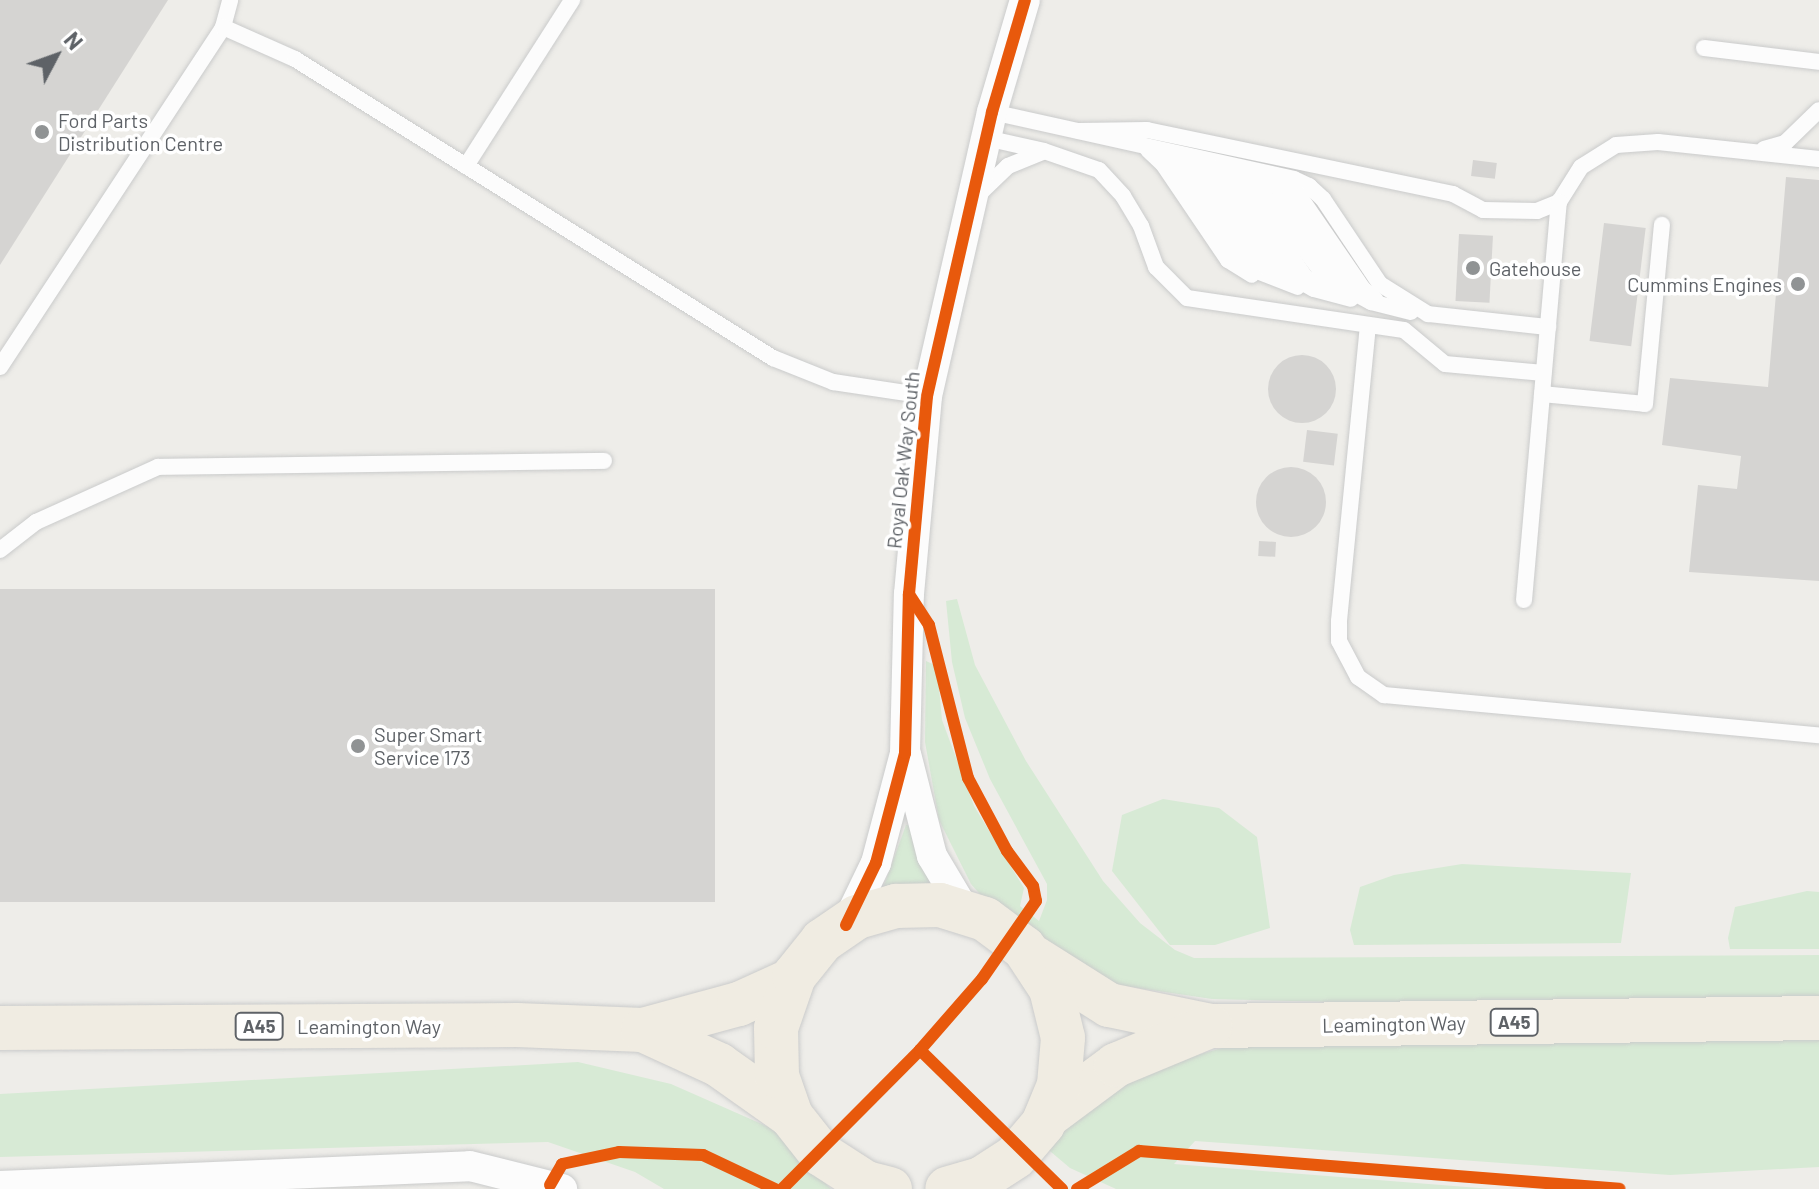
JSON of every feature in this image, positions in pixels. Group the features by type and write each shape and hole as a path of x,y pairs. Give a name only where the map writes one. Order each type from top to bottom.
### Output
{"highway":[{"path":"890,1189 866,1183 821,1154 791,1116 777,1076 776,1028 792,980 822,941 857,917 896,906 940,905 985,919 1026,953 1051,989 1063,1038 1059,1085 1046,1117 1015,1157 981,1179 947,1189"},
{"name":"Leamington Way","path":"1026,953 1109,1005 1210,1026 1819,1018"},
{"name":"Leamington Way","path":"0,1028 517,1025 643,1030 739,1004 792,980"},
{"name":"Leamington Way","path":"1046,1117 1116,1065 1210,1026"},
{"name":"Leamington Way","path":"643,1030 719,1065 791,1116"}],"street":[{"name":"Royal Oak Way South","path":"846,925 876,863 905,753 909,594 927,396 989,125 1025,0"},
{"name":"Royal Oak Way South","path":"905,753 932,856 966,913"},
{"path":"0,1186 367,1181 470,1166 562,1189"}],"lane":[{"path":"0,367 223,27 230,0"},
{"path":"466,166 572,0"},
{"path":"223,27 295,59 773,358 833,382 927,396"},
{"path":"1704,48 1819,62"},
{"path":"1739,150 1785,143 1819,110"},
{"path":"989,125 1079,131 1147,130 1453,194 1483,210 1537,211 1559,202"},
{"path":"989,125 1044,151 1099,170 1123,196 1141,226 1156,267 1187,298 1404,330 1445,364 1544,373"},
{"path":"1079,131 1270,173 1309,186 1323,199 1380,284 1420,313"},
{"path":"1524,600 1559,202 1581,167 1616,145 1658,142 1819,159"},
{"path":"1135,143 1157,157 1233,264 1255,276 1420,313 1548,327"},
{"path":"1153,148 1176,161 1252,269 1292,286"},
{"path":"970,210 993,178 1008,166 1044,151"},
{"path":"1174,152 1202,173 1267,268 1280,279 1311,290"},
{"path":"1193,156 1209,164 1221,177 1286,273 1299,283 1331,294"},
{"path":"1212,160 1234,174 1310,281 1351,299"},
{"path":"1231,165 1247,173 1260,185 1329,286 1370,303"},
{"path":"1251,169 1279,189 1344,285 1357,296 1388,307"},
{"path":"1542,394 1645,404 1662,225"},
{"path":"1368,325 1339,622 1339,641 1358,677 1384,695 1819,735"},
{"path":"0,550 36,522 158,467 604,461"}],"green space":[{"path":"957,599 975,665 1026,761 1103,881 1140,923 1175,950 1194,958 1819,955 1819,1003 1212,999 1118,985 993,909 971,884 939,820 925,742 926,661 937,666 942,720 974,806 1024,888 1020,906 1039,921 1047,900 1047,884 990,779 965,718 952,662 946,601"},
{"path":"1163,799 1219,808 1257,837 1270,928 1215,945 1170,945 1112,871 1122,815"},
{"path":"906,825 909,825 939,893 883,888"},
{"path":"1462,864 1631,873 1621,943 1354,945 1350,930 1360,887 1394,875"},
{"path":"1807,891 1819,892 1819,949 1730,949 1728,938 1735,907"},
{"path":"1819,1039 1819,1167 1670,1175 1195,1141 1174,1164 1492,1189 1116,1189 1070,1168 1044,1146 1068,1119 1153,1067 1244,1042"},
{"path":"578,1062 671,1084 773,1129 831,1189 664,1189 635,1172 548,1142 0,1157 0,1094"}],"building":[{"name":"Ford Parts Distribution Centre","path":"0,0 168,0 0,265"},
{"path":"1473,160 1497,163 1495,179 1471,176"},
{"path":"1786,177 1819,180 1819,581 1689,572 1698,485 1737,489 1741,456 1662,445 1670,378 1768,387"},
{"path":"1604,223 1646,228 1631,346 1589,341"},
{"name":"Gatehouse","path":"1459,234 1493,236 1489,303 1455,301"},
{"path":"1309,355 1330,370 1336,389 1334,402 1326,413 1309,423 1295,423 1278,413 1270,402 1268,382 1278,365 1289,357"},
{"path":"1307,430 1338,434 1334,466 1303,462"},
{"path":"1291,467 1310,473 1320,483 1326,502 1320,521 1310,531 1291,537 1272,531 1262,521 1256,502 1262,483 1272,473"},
{"path":"1259,541 1276,542 1275,557 1258,556"},
{"name":"Super Smart Service 173","path":"0,589 715,589 715,902 0,902"}],"cycle path":[{"path":"846,925 876,863 905,753 909,594 927,396 992,112 1025,0"},
{"path":"782,1189 920,1050 982,979 1036,901 1033,886 1007,851 968,778 929,625 909,594"},
{"path":"920,1050 1062,1189"},
{"path":"1077,1189 1139,1151 1619,1189"},
{"path":"550,1185 562,1164 619,1152 703,1155 775,1189"}],"place":[{"name":"Ford Parts Distribution Centre","path":"42,132"},
{"name":"Gatehouse","path":"1473,268"},
{"name":"Cummins Engines","path":"1798,284"},
{"name":"Super Smart Service 173","path":"358,746"}]}
